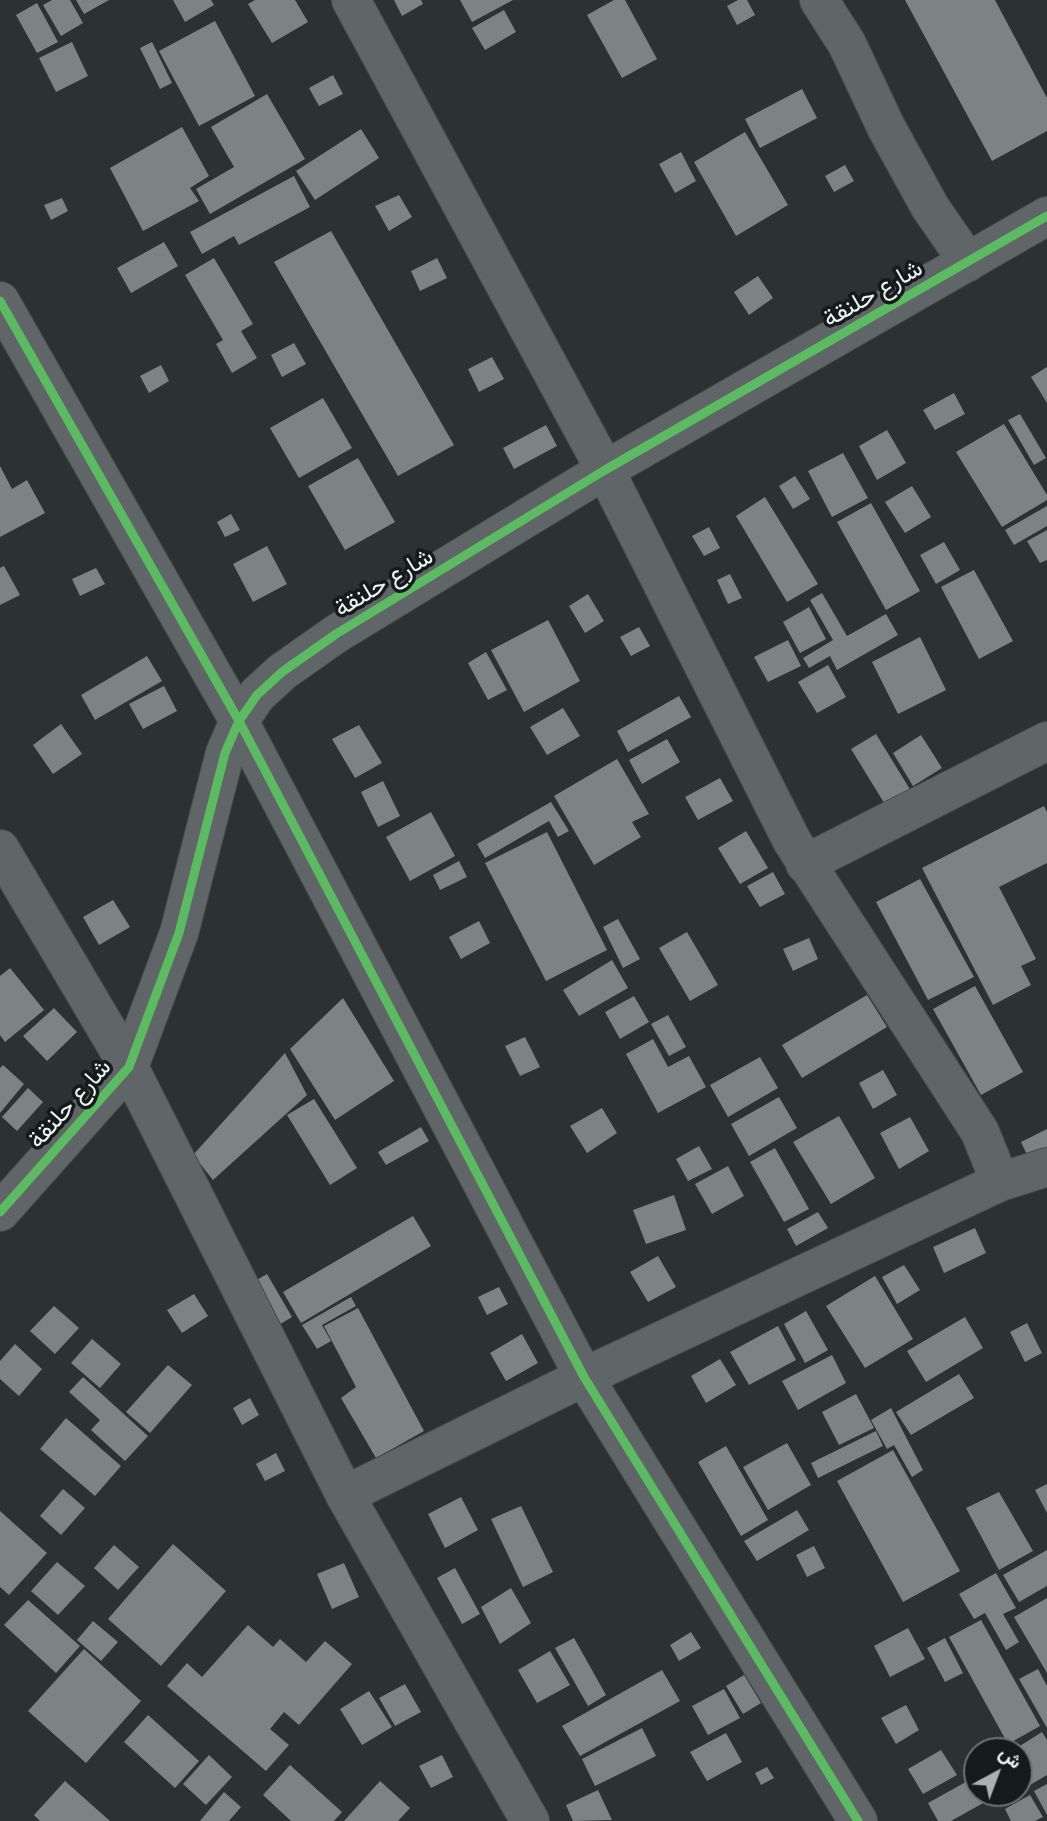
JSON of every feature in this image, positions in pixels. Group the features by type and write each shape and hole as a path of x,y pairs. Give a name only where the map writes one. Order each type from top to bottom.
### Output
{"street":[{"path":"351,0 605,470 805,864 885,980 980,1132 1000,1182"},
{"path":"819,0 847,44 886,127 930,206 968,262"},
{"name":"شارع حلنقة","path":"0,1212 129,1067 179,933 225,753 239,721 257,695 282,672 336,634 605,470 1047,216"},
{"path":"0,301 239,721 584,1377 858,1821"},
{"path":"805,864 1047,741"},
{"path":"0,849 129,1067 345,1495 530,1821"},
{"path":"345,1495 584,1377 1000,1182 1047,1167"}],"building":[{"path":"52,0 70,0 83,23 61,36 43,5"},
{"path":"76,0 109,0 84,14"},
{"path":"173,0 211,0 214,5 185,22"},
{"path":"255,0 295,0 308,22 272,43 248,4"},
{"path":"394,0 421,0 423,4 402,16"},
{"path":"460,0 513,0 472,22"},
{"path":"614,0 625,0 657,59 622,78 587,15"},
{"path":"738,0 747,0 755,15 737,25 727,6"},
{"path":"905,0 995,0 1047,98 1047,131 992,161"},
{"path":"37,3 58,42 37,53 16,15"},
{"path":"504,10 516,32 485,50 472,28"},
{"path":"215,21 255,96 199,126 159,51"},
{"path":"72,42 88,76 56,92 39,58"},
{"path":"152,42 172,83 160,89 140,48"},
{"path":"333,75 343,94 319,106 309,88"},
{"path":"802,89 817,118 760,148 745,119"},
{"path":"267,94 305,159 210,214 196,189 234,167 211,127"},
{"path":"182,127 209,176 190,188 199,201 143,231 110,168"},
{"path":"361,129 379,158 315,200 296,171"},
{"path":"745,132 788,205 736,236 694,162"},
{"path":"681,152 696,181 675,193 659,164"},
{"path":"845,165 854,181 834,192 825,176"},
{"path":"294,176 310,207 239,245 234,236 202,254 190,232"},
{"path":"399,195 412,217 389,231 375,206"},
{"path":"62,198 68,211 51,220 44,205"},
{"path":"331,231 454,445 398,476 274,262"},
{"path":"164,242 178,266 131,293 117,268"},
{"path":"214,258 253,324 241,331 257,358 232,373 216,344 223,340 185,275"},
{"path":"437,258 447,278 420,291 411,271"},
{"path":"758,276 773,298 749,315 734,292"},
{"path":"294,343 306,364 282,377 271,355"},
{"path":"492,357 504,379 479,392 468,369"},
{"path":"161,365 169,381 149,393 140,376"},
{"path":"1047,367 1047,403 1031,377"},
{"path":"954,393 965,414 935,430 923,410"},
{"path":"323,398 352,448 299,478 270,428"},
{"path":"1020,414 1046,458 1034,465 1008,420"},
{"path":"1004,424 1047,495 1047,500 1002,527 956,452"},
{"path":"546,425 557,446 514,469 503,448"},
{"path":"887,430 906,463 877,480 859,446"},
{"path":"843,453 868,498 832,517 808,471"},
{"path":"358,458 395,522 345,550 308,486"},
{"path":"0,466 12,489 27,480 45,513 0,537"},
{"path":"795,476 810,499 793,509 779,486"},
{"path":"912,486 931,517 905,533 885,502"},
{"path":"765,497 818,584 787,602 736,516"},
{"path":"871,503 920,591 886,610 837,522"},
{"path":"1047,506 1047,526 1014,545 1005,530"},
{"path":"231,514 240,530 225,537 217,522"},
{"path":"709,527 720,548 704,556 692,536"},
{"path":"1047,530 1047,560 1040,563 1027,541"},
{"path":"944,542 960,570 936,584 920,555"},
{"path":"267,546 287,584 253,602 233,564"},
{"path":"4,566 20,595 0,605 0,568"},
{"path":"96,568 105,584 80,596 72,579"},
{"path":"974,570 1013,641 979,659 941,587"},
{"path":"730,574 742,598 728,604 717,580"},
{"path":"822,593 847,636 886,614 898,635 837,670 830,656 809,668 803,658 833,640 810,600"},
{"path":"588,594 604,621 585,633 569,606"},
{"path":"809,607 826,639 800,653 783,622"},
{"path":"548,620 580,681 524,712 491,650"},
{"path":"639,627 650,646 631,656 620,637"},
{"path":"920,637 946,690 898,714 872,662"},
{"path":"788,640 801,666 768,682 754,657"},
{"path":"486,652 507,690 488,700 468,663"},
{"path":"147,656 162,681 95,720 81,695"},
{"path":"828,665 846,697 817,713 798,682"},
{"path":"164,686 177,711 143,729 129,704"},
{"path":"679,696 691,717 628,752 617,731"},
{"path":"563,708 580,736 547,755 530,727"},
{"path":"61,724 82,754 53,774 33,745"},
{"path":"359,725 382,763 355,778 332,739"},
{"path":"876,734 911,791 886,806 851,749"},
{"path":"921,735 942,768 913,786 893,753"},
{"path":"667,739 680,762 642,784 629,760"},
{"path":"617,759 649,814 632,822 641,837 594,865 554,796"},
{"path":"720,778 733,801 698,820 685,797"},
{"path":"383,781 400,816 378,827 361,792"},
{"path":"551,802 569,831 558,837 549,821 485,858 477,844"},
{"path":"1044,806 1047,812 1047,863 999,887 1036,959 1021,966 1031,985 993,1005 922,868"},
{"path":"431,812 455,856 410,881 386,837"},
{"path":"746,831 768,868 740,884 718,848"},
{"path":"547,832 607,950 546,981 485,863"},
{"path":"459,861 467,877 440,890 433,875"},
{"path":"773,872 785,894 760,907 747,886"},
{"path":"920,879 974,977 928,1000 876,902"},
{"path":"113,900 130,927 99,945 83,917"},
{"path":"618,919 640,959 623,968 603,927"},
{"path":"479,921 490,943 461,959 449,937"},
{"path":"687,932 718,985 690,1001 659,948"},
{"path":"809,938 818,959 793,971 783,949"},
{"path":"612,960 628,988 579,1016 563,990"},
{"path":"10,968 44,1010 5,1042 0,1035 0,976"},
{"path":"975,986 1023,1072 981,1095 933,1009"},
{"path":"867,995 887,1027 802,1078 782,1045"},
{"path":"634,996 649,1022 620,1039 605,1012"},
{"path":"343,998 394,1081 335,1120 290,1049"},
{"path":"54,1008 77,1032 47,1061 23,1036"},
{"path":"668,1015 686,1047 669,1056 651,1024"},
{"path":"525,1037 540,1067 520,1076 505,1046"},
{"path":"653,1039 668,1067 689,1056 706,1087 658,1113 626,1054"},
{"path":"285,1053 307,1095 213,1180 193,1155"},
{"path":"760,1057 778,1088 728,1117 710,1085"},
{"path":"3,1065 24,1084 0,1113 0,1068"},
{"path":"883,1070 897,1095 873,1109 859,1083"},
{"path":"28,1088 43,1102 17,1131 2,1117"},
{"path":"779,1097 797,1128 749,1156 731,1124"},
{"path":"314,1099 357,1168 330,1185 287,1115"},
{"path":"602,1108 617,1133 587,1153 570,1126"},
{"path":"839,1116 875,1178 831,1204 793,1142"},
{"path":"910,1117 929,1151 899,1169 880,1133"},
{"path":"421,1127 429,1141 386,1165 378,1152"},
{"path":"1047,1129 1047,1148 1028,1157 1021,1142"},
{"path":"699,1146 712,1169 688,1181 676,1159"},
{"path":"775,1148 809,1209 784,1222 750,1162"},
{"path":"728,1166 744,1196 712,1214 695,1184"},
{"path":"674,1195 686,1230 646,1244 633,1210"},
{"path":"818,1212 828,1228 796,1246 787,1229"},
{"path":"413,1216 431,1246 301,1323 283,1292"},
{"path":"975,1228 986,1253 944,1273 933,1247"},
{"path":"658,1256 676,1287 648,1302 630,1272"},
{"path":"904,1265 920,1290 897,1304 882,1277"},
{"path":"267,1274 292,1317 277,1326 253,1282"},
{"path":"875,1276 913,1339 865,1368 826,1306"},
{"path":"499,1287 508,1304 487,1315 478,1297"},
{"path":"194,1294 208,1316 182,1333 167,1310"},
{"path":"351,1297 356,1306 322,1325 331,1341 317,1349 302,1325"},
{"path":"54,1306 79,1328 55,1354 30,1331"},
{"path":"358,1308 424,1431 376,1458 341,1398 356,1387 324,1326"},
{"path":"806,1311 828,1350 805,1363 784,1324"},
{"path":"965,1317 983,1348 926,1382 907,1351"},
{"path":"1027,1323 1042,1353 1025,1362 1010,1332"},
{"path":"778,1326 796,1360 749,1385 730,1352"},
{"path":"522,1334 538,1363 506,1381 490,1353"},
{"path":"92,1339 121,1364 100,1388 71,1363"},
{"path":"15,1344 42,1369 19,1396 0,1379 0,1361"},
{"path":"832,1355 846,1383 798,1410 782,1381"},
{"path":"720,1359 736,1385 706,1403 691,1376"},
{"path":"168,1365 192,1385 150,1433 126,1412"},
{"path":"959,1374 974,1398 911,1435 896,1412"},
{"path":"83,1377 148,1436 125,1461 91,1430 100,1420 69,1392"},
{"path":"856,1394 874,1428 839,1445 822,1412"},
{"path":"250,1398 259,1415 242,1425 233,1408"},
{"path":"891,1408 923,1470 912,1477 894,1445 887,1449 871,1420"},
{"path":"66,1418 121,1466 95,1496 40,1449"},
{"path":"876,1431 883,1446 818,1478 811,1463"},
{"path":"787,1443 811,1485 768,1510 743,1467"},
{"path":"726,1446 768,1520 741,1536 698,1462"},
{"path":"893,1450 960,1571 903,1602 837,1481"},
{"path":"276,1453 285,1471 265,1481 256,1464"},
{"path":"1047,1484 1047,1513 1035,1490"},
{"path":"63,1489 85,1508 61,1535 40,1516"},
{"path":"999,1492 1033,1551 999,1570 966,1508"},
{"path":"461,1497 478,1530 445,1548 428,1514"},
{"path":"521,1506 553,1572 523,1587 491,1519"},
{"path":"797,1510 809,1530 757,1561 744,1541"},
{"path":"0,1511 47,1553 9,1595 0,1587"},
{"path":"173,1544 226,1591 161,1666 108,1619"},
{"path":"114,1545 139,1567 118,1590 94,1568"},
{"path":"814,1546 825,1568 807,1577 796,1555"},
{"path":"1047,1550 1047,1586 1019,1602 1003,1575"},
{"path":"57,1562 85,1586 58,1615 31,1591"},
{"path":"344,1563 359,1597 332,1609 317,1574"},
{"path":"455,1568 480,1614 462,1624 437,1578"},
{"path":"996,1573 1016,1608 1003,1614 1019,1642 1006,1650 985,1613 974,1619 959,1594"},
{"path":"511,1588 531,1623 500,1644 481,1607"},
{"path":"1047,1598 1047,1673 1014,1617"},
{"path":"28,1600 80,1646 56,1673 4,1625"},
{"path":"981,1620 1040,1726 1020,1737 1004,1737 949,1637"},
{"path":"93,1621 118,1642 101,1661 77,1640"},
{"path":"248,1625 273,1647 280,1639 306,1662 325,1641 352,1664 299,1725 284,1712 270,1729 289,1745 266,1771 167,1686 187,1663 202,1677"},
{"path":"908,1628 925,1659 890,1677 874,1646"},
{"path":"691,1632 701,1648 679,1661 670,1645"},
{"path":"574,1638 606,1695 588,1706 555,1648"},
{"path":"945,1638 963,1673 945,1682 927,1648"},
{"path":"84,1649 141,1701 86,1763 28,1711"},
{"path":"550,1651 570,1685 537,1703 518,1670"},
{"path":"1038,1669 1047,1686 1047,1728 1019,1679"},
{"path":"662,1670 680,1701 580,1756 562,1726"},
{"path":"744,1675 761,1703 743,1714 726,1686"},
{"path":"405,1684 421,1712 395,1726 379,1698"},
{"path":"724,1689 740,1718 708,1735 692,1706"},
{"path":"369,1691 392,1727 362,1745 340,1709"},
{"path":"906,1705 919,1730 896,1744 881,1718"},
{"path":"148,1715 199,1761 175,1788 124,1742"},
{"path":"642,1728 656,1756 595,1786 582,1759"},
{"path":"1042,1732 1047,1740 1047,1775 1033,1783 1033,1738"},
{"path":"726,1733 742,1762 707,1781 690,1752"},
{"path":"941,1750 957,1775 923,1794 908,1769"},
{"path":"209,1755 232,1777 206,1805 183,1784"},
{"path":"442,1755 453,1777 431,1788 419,1766"},
{"path":"290,1765 342,1812 334,1821 291,1821 263,1795"},
{"path":"767,1767 774,1778 761,1785 755,1773"},
{"path":"65,1781 110,1821 40,1821 34,1815"},
{"path":"380,1781 410,1808 398,1821 344,1821"},
{"path":"963,1784 963,1807 976,1807 951,1821 938,1821 928,1803"},
{"path":"1047,1784 1047,1815 1034,1791"},
{"path":"598,1790 612,1820 573,1821 566,1805"},
{"path":"224,1792 241,1807 229,1821 200,1821"},
{"path":"1033,1800 1043,1817 1035,1821 1011,1821 1005,1809 1033,1807"}],"cycle path":[{"path":"0,1212 129,1067 179,933 225,753 239,721 257,695 282,672 336,634 605,470 1047,216"},
{"path":"0,301 239,721 584,1377 858,1821"}]}
